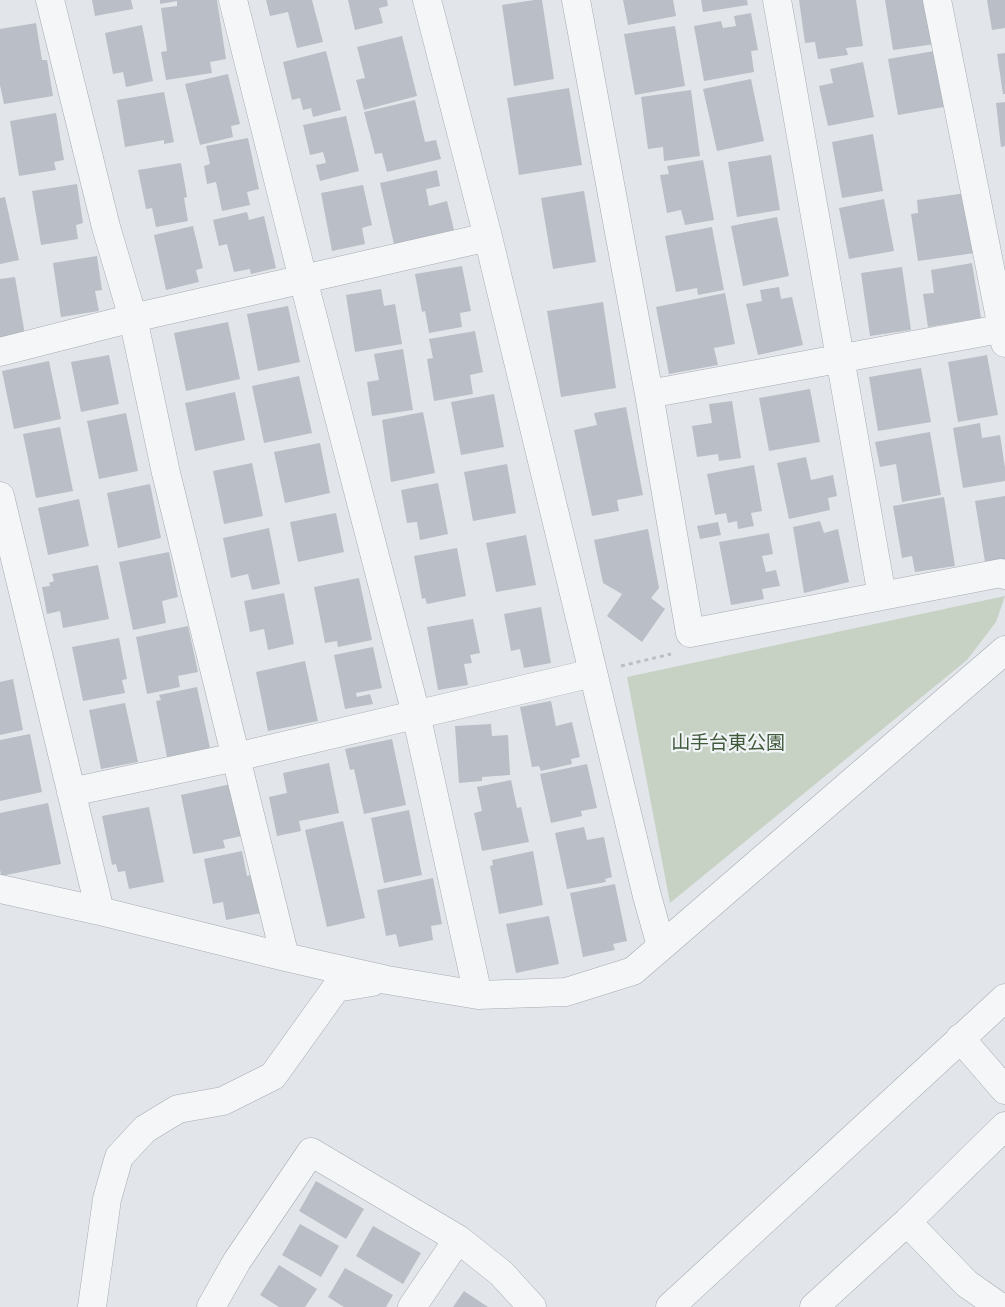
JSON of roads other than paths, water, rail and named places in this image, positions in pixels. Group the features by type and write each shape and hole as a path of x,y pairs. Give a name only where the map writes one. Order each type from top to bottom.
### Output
{"street":[{"path":"50,0 106,227 133,318 166,472 285,957"},
{"path":"232,0 302,279 416,714 478,995"},
{"path":"427,0 488,237 647,896 661,946"},
{"path":"576,0 649,394 690,633 1002,573 1005,575"},
{"path":"777,0 882,596"},
{"path":"649,394 840,358 1004,333 937,0"},
{"path":"0,352 133,318 488,237"},
{"path":"0,496 100,911"},
{"path":"0,889 387,980 478,995 566,992 633,971 1005,650"},
{"path":"71,792 236,757 593,673"},
{"path":"92,1307 107,1199 119,1157 145,1129 178,1109 223,1102 273,1076 336,988 387,980"},
{"path":"670,1307 1005,998"},
{"path":"960,1038 1005,1090"},
{"path":"814,1307 907,1222 1005,1126"},
{"path":"211,1307 237,1261 311,1152 458,1239 501,1273 532,1307"},
{"path":"907,1222 967,1284 1000,1307"},
{"path":"412,1307 458,1239"}],"park label":[{"name":"山手台東公園","path":"728,744"}]}
